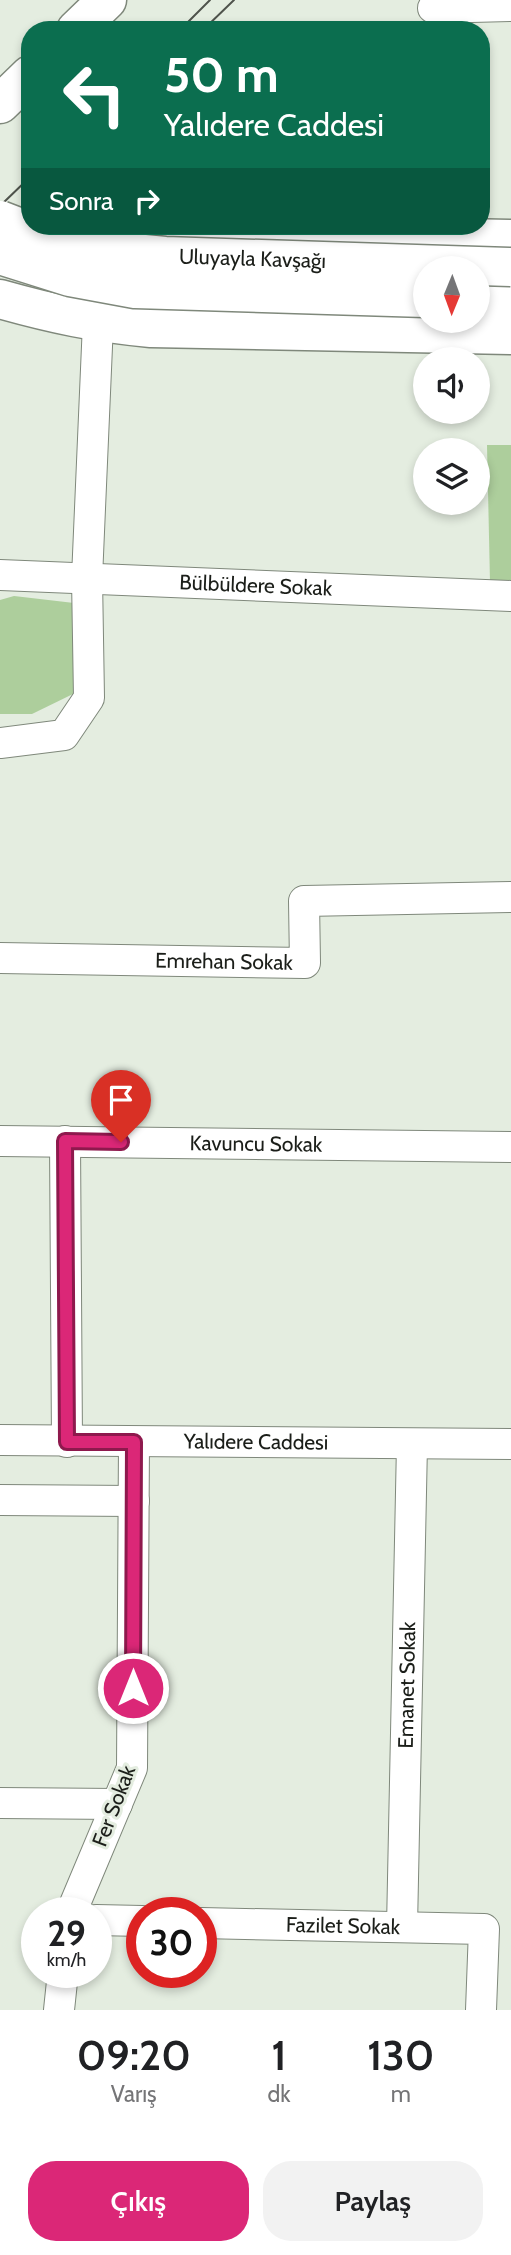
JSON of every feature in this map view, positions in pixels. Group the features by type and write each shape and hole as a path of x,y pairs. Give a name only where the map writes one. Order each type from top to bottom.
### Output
{"main road":[{"path":"85,21 107,0"},
{"path":"118,21 131,0"},
{"path":"0,104 21,84"},
{"name":"Uluyayla Kavşağı","path":"0,220 21,228"},
{"name":"Uluyayla Kavşağı","path":"43,235 109,250 165,256 511,267"},
{"path":"89,235 79,249 75,285 80,299 97,323"},
{"path":"97,323 116,318 127,311 138,301 145,288 148,258 137,235"},
{"path":"321,235 511,239"},
{"name":"Uluyayla Kavşağı","path":"0,255 70,277 135,289 413,298"},
{"path":"0,299 97,323 201,330 511,335"},
{"path":"490,300 511,301"}],"street":[{"path":"436,4 511,6"},
{"path":"0,743 64,735 89,698 87,578 97,323"},
{"name":"Bülbüldere Sokak","path":"0,575 511,596"},
{"name":"Emrehan Sokak","path":"0,958 305,963 304,901 511,897"},
{"name":"Kavuncu Sokak","path":"0,1141 511,1147"},
{"path":"65,1141 67,1442"},
{"name":"Yalıdere Caddesi","path":"0,1440 511,1444"},
{"name":"Fer Sokak","path":"78,1897 132,1768 134,1442"},
{"name":"Emanet Sokak","path":"402,1927 412,1444"},
{"path":"0,1500 134,1501"},
{"path":"0,1803 117,1804"},
{"name":"Fazilet Sokak","path":"217,1923 484,1929 481,2010"},
{"path":"59,2010 61,1988"}],"green space":[{"path":"490,445 511,445 511,582 490,582"},
{"path":"14,596 74,603 73,694 32,714 0,714 0,600"}],"tram line":[{"path":"189,21 210,0"},
{"path":"212,21 234,0"},
{"path":"0,206 21,186"},
{"path":"0,231 21,210"}],"route":[{"path":"121,1142 65,1141 67,1442 134,1442 133,1688"}]}
